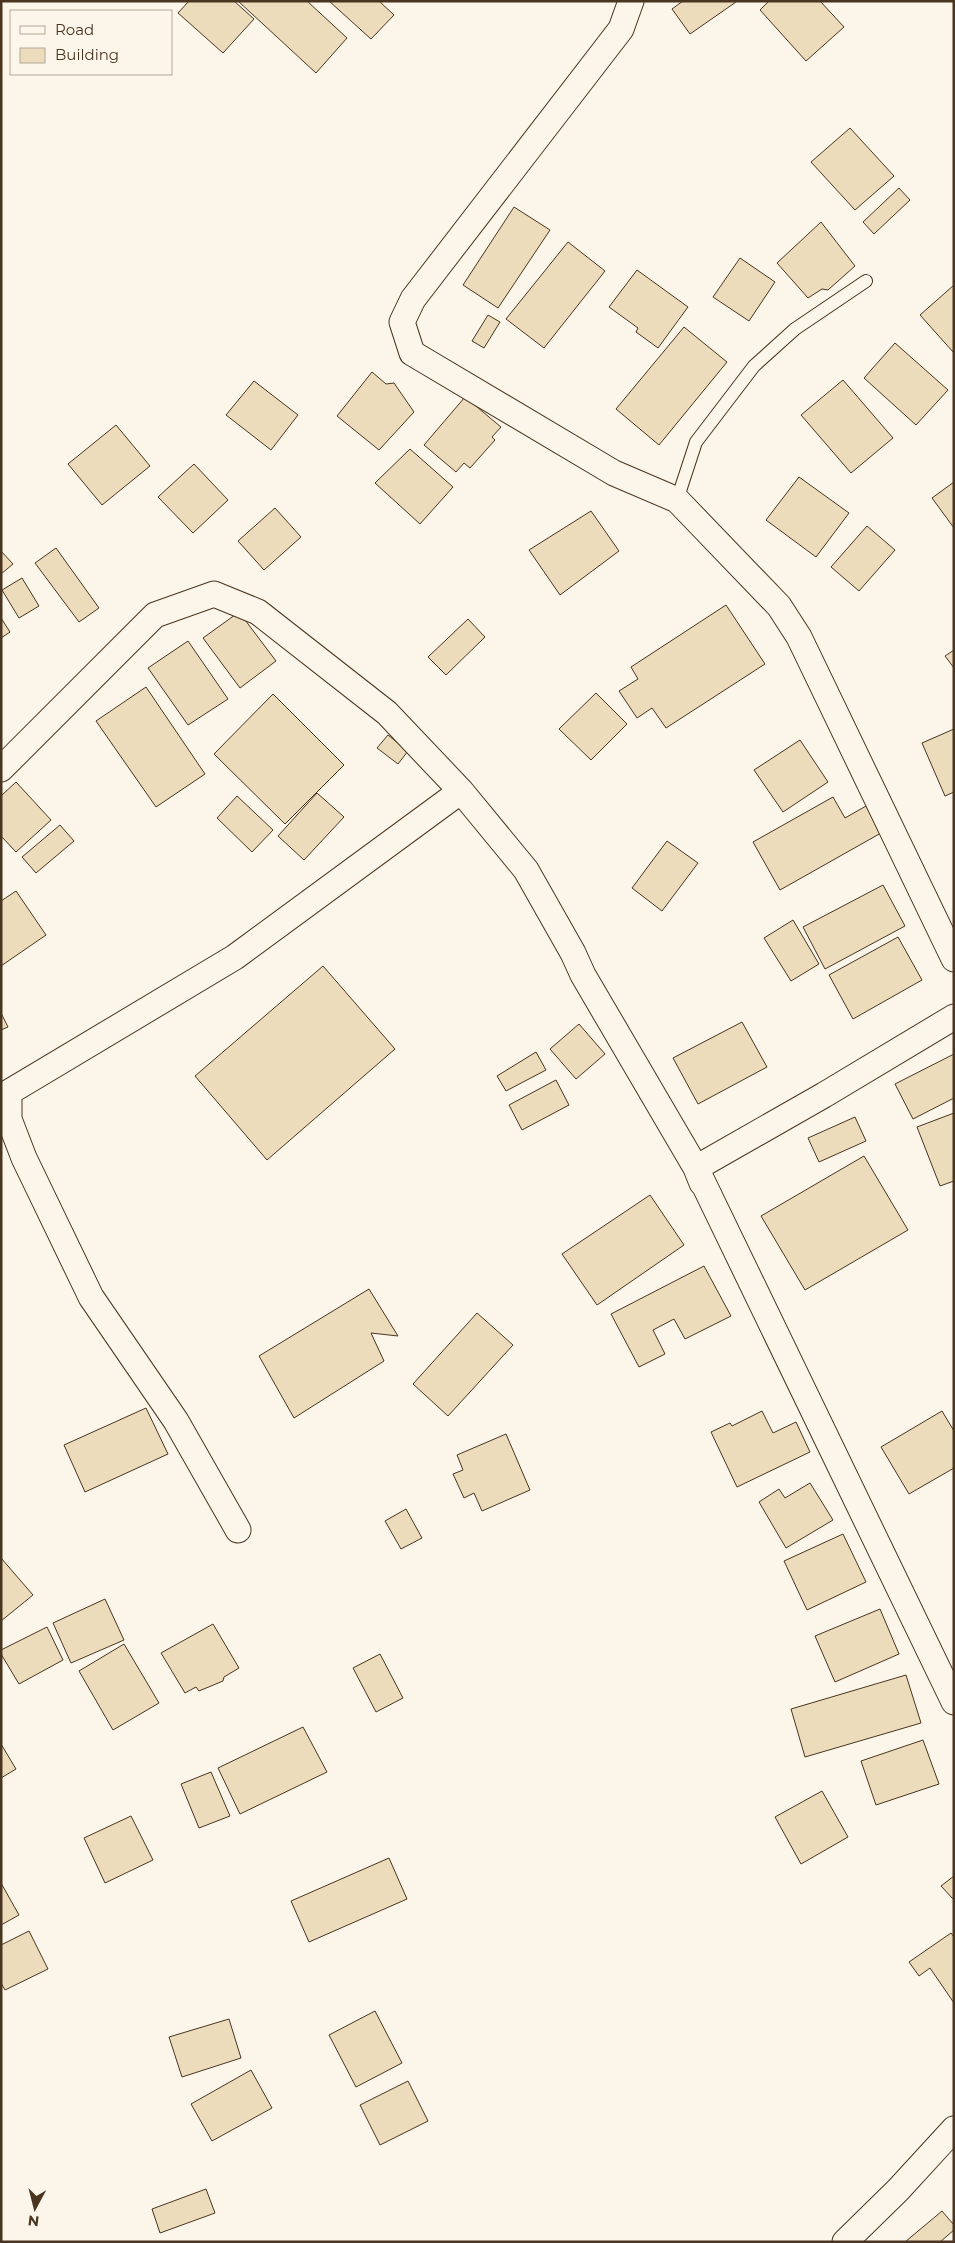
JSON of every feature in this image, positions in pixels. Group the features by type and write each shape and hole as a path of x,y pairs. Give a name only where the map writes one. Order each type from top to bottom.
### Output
{"street":[{"path":"631,1 621,29 412,299 402,322 412,353 614,473 677,500 779,606 799,637 954,959"},
{"path":"1,768 155,615 214,594 258,612 387,713 461,791 526,870 573,953 583,975 696,1168 711,1205 954,1702"},
{"path":"238,1530 176,1421 92,1296 24,1158 9,1119 5,1095 235,956 461,791"},
{"path":"696,1168 824,1096 954,1017"},
{"path":"845,2242 898,2190 954,2129"}],"lane":[{"path":"677,500 696,442 754,366 795,329 866,281"}],"building":[{"path":"189,1 234,1 254,19 223,53 178,13"},
{"path":"238,1 307,1 347,38 316,73"},
{"path":"329,1 379,1 394,15 371,39"},
{"path":"683,1 736,2 690,34 672,9"},
{"path":"769,1 820,1 844,27 806,61 760,10"},
{"path":"850,128 894,176 855,210 811,162"},
{"path":"899,188 910,200 874,234 863,222"},
{"path":"514,207 550,230 498,308 463,285"},
{"path":"821,222 855,266 828,290 822,289 808,298 777,263"},
{"path":"568,242 605,271 544,348 506,319"},
{"path":"740,258 775,282 749,321 713,297"},
{"path":"637,270 688,307 658,348 636,332 638,328 609,307"},
{"path":"954,285 954,353 920,315"},
{"path":"488,315 500,322 484,348 472,341"},
{"path":"684,327 727,362 659,445 616,409"},
{"path":"895,343 948,390 916,425 864,378"},
{"path":"372,372 386,384 394,383 414,412 379,450 337,416"},
{"path":"843,380 893,438 851,473 801,415"},
{"path":"254,381 298,415 271,450 226,415"},
{"path":"465,397 501,427 492,437 495,440 470,468 464,463 456,472 424,445"},
{"path":"116,425 150,466 102,505 68,464"},
{"path":"410,449 453,487 420,524 375,483"},
{"path":"194,464 228,500 193,533 158,497"},
{"path":"799,477 849,513 816,557 766,520"},
{"path":"954,482 954,528 932,498"},
{"path":"275,508 301,537 264,570 238,541"},
{"path":"591,511 619,551 560,595 529,550"},
{"path":"867,526 895,550 859,591 831,567"},
{"path":"56,548 99,608 79,622 35,563"},
{"path":"1,551 13,564 1,574"},
{"path":"22,578 39,606 19,618 2,590"},
{"path":"726,605 765,664 666,728 652,708 637,718 619,691 638,679 631,667"},
{"path":"239,612 276,661 240,688 203,638"},
{"path":"1,618 10,632 1,638"},
{"path":"468,619 485,637 446,675 428,657"},
{"path":"188,641 228,699 188,725 148,668"},
{"path":"954,650 954,668 945,656"},
{"path":"146,687 205,774 156,807 96,721"},
{"path":"596,693 627,724 591,760 559,729"},
{"path":"273,694 344,765 285,824 214,754"},
{"path":"954,729 954,792 945,796 922,743"},
{"path":"388,735 408,751 398,764 377,748"},
{"path":"800,740 828,782 783,812 754,770"},
{"path":"16,782 51,820 16,852 1,836 1,796"},
{"path":"317,793 344,817 304,860 278,836"},
{"path":"237,796 273,830 252,852 217,818"},
{"path":"833,797 845,818 866,806 881,833 780,890 753,842"},
{"path":"60,825 74,841 36,873 22,857"},
{"path":"667,841 698,863 662,911 632,888"},
{"path":"883,885 905,926 825,969 803,927"},
{"path":"16,891 46,935 1,966 1,901"},
{"path":"793,920 819,964 791,981 764,938"},
{"path":"898,937 922,980 853,1019 829,975"},
{"path":"323,966 395,1049 267,1160 195,1076"},
{"path":"1,1013 8,1027 1,1030"},
{"path":"742,1022 767,1067 698,1104 673,1058"},
{"path":"579,1024 605,1054 576,1079 550,1049"},
{"path":"536,1052 546,1070 506,1091 497,1076"},
{"path":"954,1054 954,1098 913,1119 895,1084"},
{"path":"556,1080 569,1105 522,1130 509,1105"},
{"path":"954,1113 954,1181 940,1186 917,1127"},
{"path":"855,1117 866,1141 819,1162 808,1138"},
{"path":"864,1156 908,1230 805,1290 761,1216"},
{"path":"650,1195 684,1245 597,1305 562,1254"},
{"path":"704,1266 731,1316 685,1339 674,1319 653,1330 665,1354 639,1367 611,1314"},
{"path":"369,1289 398,1336 371,1333 384,1361 294,1418 259,1356"},
{"path":"477,1313 513,1345 448,1416 413,1384"},
{"path":"146,1408 168,1454 85,1492 64,1445"},
{"path":"762,1411 773,1433 796,1422 810,1452 737,1487 711,1432 730,1423 732,1426"},
{"path":"942,1411 954,1431 954,1468 909,1494 881,1447"},
{"path":"506,1434 530,1490 482,1511 474,1493 464,1498 453,1474 463,1470 457,1455"},
{"path":"810,1483 833,1520 786,1548 759,1502 779,1489 785,1498"},
{"path":"406,1509 422,1538 401,1549 385,1521"},
{"path":"843,1534 866,1582 807,1610 784,1561"},
{"path":"1,1558 33,1595 1,1621"},
{"path":"105,1599 124,1640 71,1663 53,1623"},
{"path":"880,1609 899,1654 835,1682 815,1636"},
{"path":"213,1624 239,1668 224,1677 223,1681 199,1691 196,1687 185,1693 161,1653"},
{"path":"47,1627 63,1660 19,1684 1,1654 1,1650"},
{"path":"124,1644 159,1703 113,1730 79,1671"},
{"path":"380,1654 403,1698 376,1712 353,1668"},
{"path":"906,1675 921,1723 805,1757 791,1709"},
{"path":"303,1727 327,1772 240,1814 218,1768"},
{"path":"923,1740 939,1784 876,1805 861,1761"},
{"path":"1,1744 16,1769 1,1778"},
{"path":"211,1772 230,1816 199,1828 181,1784"},
{"path":"822,1791 848,1837 801,1864 775,1817"},
{"path":"131,1816 153,1860 105,1883 84,1838"},
{"path":"389,1858 407,1899 309,1942 291,1901"},
{"path":"954,1876 954,1900 941,1886"},
{"path":"1,1883 19,1915 1,1925"},
{"path":"29,1931 48,1969 5,1990 1,1983 1,1945"},
{"path":"951,1933 954,1937 954,2003 930,1968 919,1976 909,1962"},
{"path":"375,2011 402,2063 356,2087 329,2035"},
{"path":"229,2019 241,2058 182,2077 169,2037"},
{"path":"251,2070 272,2108 212,2141 191,2104"},
{"path":"408,2081 428,2121 380,2145 360,2105"},
{"path":"206,2189 215,2213 160,2233 152,2209"},
{"path":"942,2211 954,2225 954,2230 940,2242 905,2242"}]}
